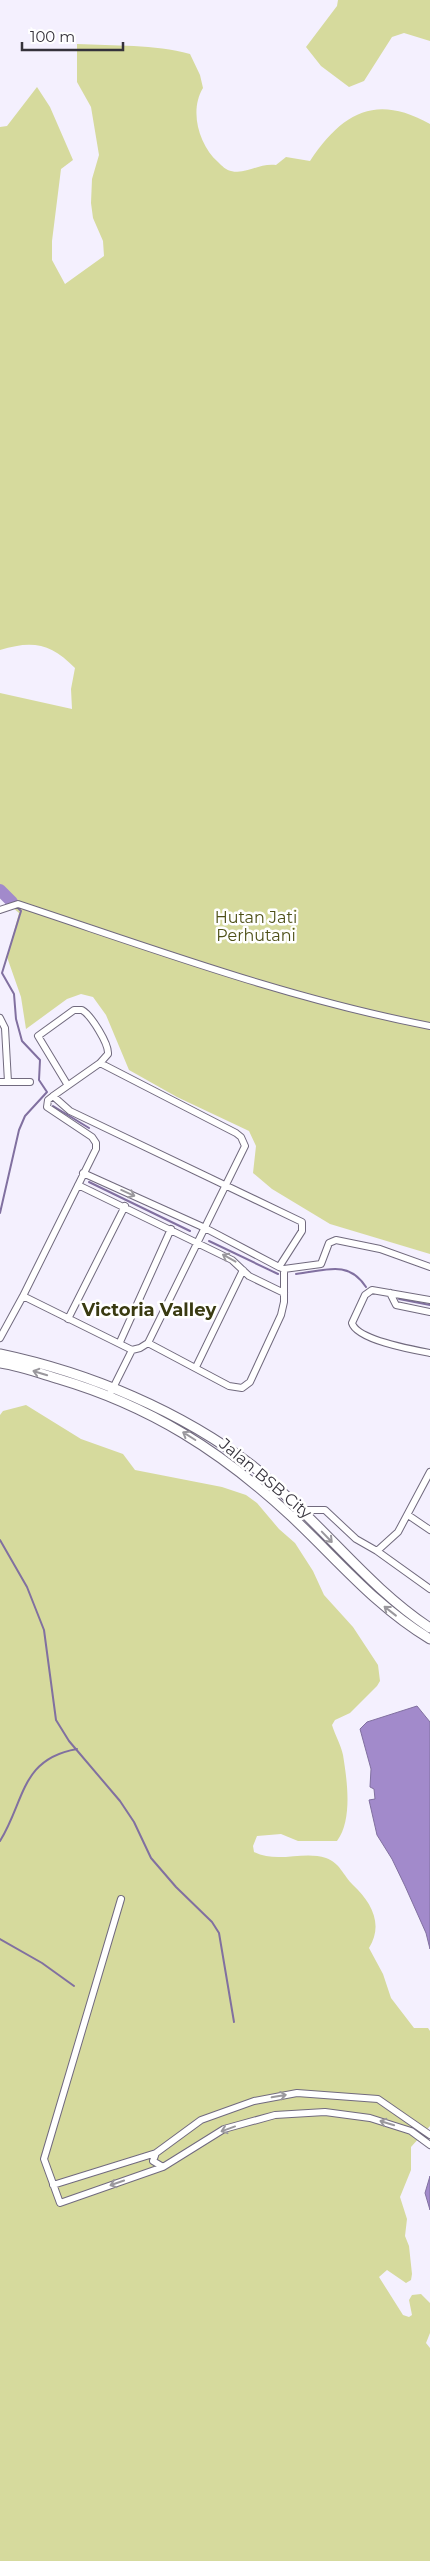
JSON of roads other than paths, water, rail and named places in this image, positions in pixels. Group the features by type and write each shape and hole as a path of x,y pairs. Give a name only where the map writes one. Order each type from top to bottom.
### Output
{"street":[{"path":"2,909 15,904 298,996 372,1015 430,1026"},
{"path":"0,1338 78,1185 96,1144 92,1137 49,1110 46,1104 52,1096 100,1063 108,1054 108,1046 85,1012 74,1010 38,1036 67,1084"},
{"path":"0,1018 5,1028 8,1082"},
{"path":"100,1063 241,1137 244,1141 244,1151 227,1187 197,1242 148,1343 132,1350 111,1392"},
{"path":"0,1082 30,1082"},
{"path":"52,1096 70,1111 302,1222 302,1230 282,1268 284,1293 281,1315 250,1382 242,1388 236,1388 148,1343"},
{"path":"83,1173 205,1228 282,1268 321,1264 329,1243 336,1240 380,1248 430,1267"},
{"path":"78,1185 125,1206 232,1260 264,1285 284,1293"},
{"path":"68,1319 125,1206"},
{"path":"120,1342 171,1229"},
{"path":"196,1367 243,1270"},
{"path":"430,1300 390,1293 368,1292 352,1323 353,1326 387,1344 430,1353"},
{"path":"390,1293 396,1305 430,1312"},
{"path":"23,1296 120,1342 132,1350"},
{"name":"Jalan BSB City","path":"0,1354 65,1372 171,1415 220,1444 254,1468 311,1520 385,1594 430,1628"},
{"name":"Jalan BSB City","path":"0,1363 111,1392 209,1448 244,1475 292,1517 373,1598 430,1638"},
{"path":"377,1551 398,1532 429,1476"},
{"path":"292,1517 300,1510 324,1510 356,1540 377,1551 430,1589"},
{"path":"311,1520 324,1510"},
{"path":"408,1515 430,1530"},
{"path":"121,1899 44,2159 60,2202 163,2167 224,2129 275,2115 325,2112 370,2118 411,2131 430,2144"},
{"path":"53,2185 156,2153 201,2120 254,2101 297,2093 378,2099 430,2135"},
{"path":"156,2153 153,2161 163,2167"}],"waterway":[{"path":"0,890 12,902"},
{"path":"0,1213 19,1130 25,1116 47,1092 39,1080 40,1060 22,1041 16,1019 14,994 2,973 21,911 17,907"},
{"path":"53,1106 89,1128"},
{"path":"89,1182 190,1231"},
{"path":"209,1241 278,1274"},
{"path":"296,1274 326,1269 343,1270 359,1278 366,1287"},
{"path":"399,1299 430,1305"},
{"path":"0,1540 27,1587 44,1630 56,1720 69,1741 120,1801 134,1822 151,1858 176,1887 212,1922 219,1933 234,2022"},
{"path":"0,1841 26,1784 34,1772 44,1762 58,1754 77,1749"},
{"path":"0,1939 42,1963 74,1986"}],"district":[{"name":"Victoria Valley","path":"149,1310"}],"park label":[{"name":"Hutan Jati Perhutani","path":"256,926"}]}
